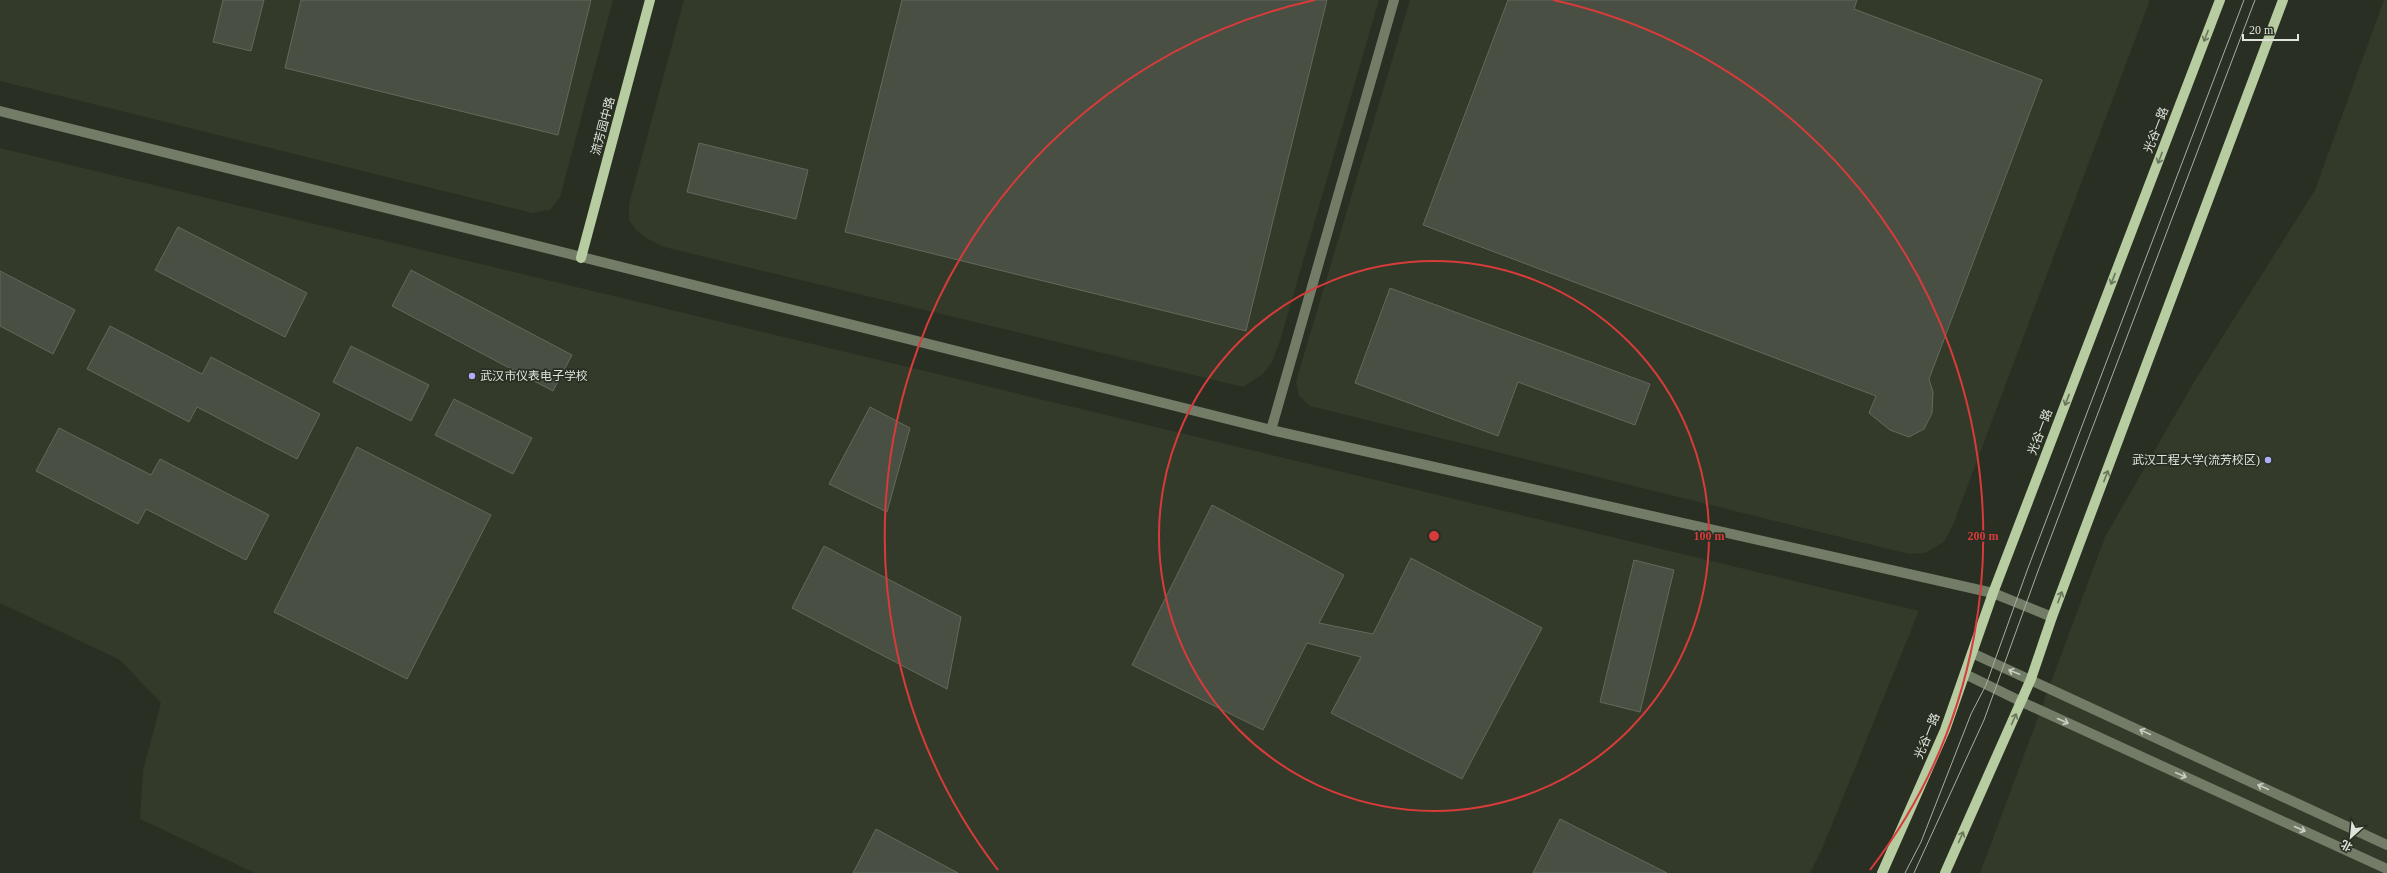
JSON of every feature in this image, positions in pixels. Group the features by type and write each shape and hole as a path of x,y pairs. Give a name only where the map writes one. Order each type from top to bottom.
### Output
{"main road":[{"name":"流芳园中路","path":"581,258 650,0"},
{"name":"光谷一路","path":"1882,873 1945,730 1993,593 2220,0"},
{"path":"1945,873 2031,679 2052,617 2283,0"}],"street":[{"path":"1271,430 1394,0"},
{"path":"0,111 1271,430 1993,593 2052,617"},
{"path":"1972,653 2387,845"},
{"path":"1965,674 2022,702 2387,868"}],"shaded area":[{"path":"0,0 613,0 560,197 550,210 532,213 0,81"},
{"path":"684,0 1379,0 1280,341 1272,362 1263,374 1243,387 664,247 646,238 636,230 629,220 629,204"},
{"path":"1410,0 2150,0 1953,525 1944,542 1925,553 1909,554 1310,406 1299,396 1296,381"},
{"name":"武汉工程大学(流芳校区)","path":"2384,0 2387,0 2387,873 1980,873 2105,537 2194,382 2315,190"},
{"name":"武汉市仪表电子学校","path":"0,148 1919,611 1822,849 1810,873 255,873 140,819 143,770 161,703 120,660 0,603"}],"building":[{"path":"223,0 264,0 251,51 213,42"},
{"path":"301,0 591,0 558,135 285,68"},
{"path":"902,0 1327,0 1246,331 845,232"},
{"path":"1508,0 1857,0 1854,9 2042,80 1929,379 1933,392 1932,413 1924,429 1909,437 1890,430 1869,413 1876,396 1423,225"},
{"path":"699,143 808,170 796,219 687,192"},
{"path":"178,227 307,293 285,337 155,270"},
{"path":"411,270 572,355 553,391 392,306"},
{"path":"0,271 75,310 53,354 0,326"},
{"path":"1390,288 1650,384 1635,425 1518,382 1498,436 1355,383"},
{"path":"110,326 202,374 211,357 320,414 297,459 197,407 189,422 87,369"},
{"path":"351,346 429,385 411,421 333,382"},
{"path":"454,399 532,438 513,474 435,435"},
{"path":"870,407 910,428 887,512 829,484"},
{"path":"59,428 151,475 160,459 269,515 246,560 146,509 138,524 36,471"},
{"path":"357,447 491,515 407,679 274,612"},
{"path":"1212,505 1344,575 1319,623 1373,634 1411,558 1542,628 1462,779 1331,713 1361,657 1307,643 1263,730 1132,665"},
{"path":"824,546 961,617 947,689 792,608"},
{"path":"1634,560 1674,570 1640,712 1600,702"},
{"path":"1560,819 1667,873 1533,873"},
{"path":"876,829 958,873 853,873"}],"tram line":[{"path":"1905,873 1921,842 1971,714 1986,685 2028,568 2244,0"},
{"path":"1914,873 1984,720 2038,571 2255,0"}],"place":[{"name":"武汉市仪表电子学校","path":"472,376"},
{"name":"武汉工程大学(流芳校区)","path":"2268,460"}]}
